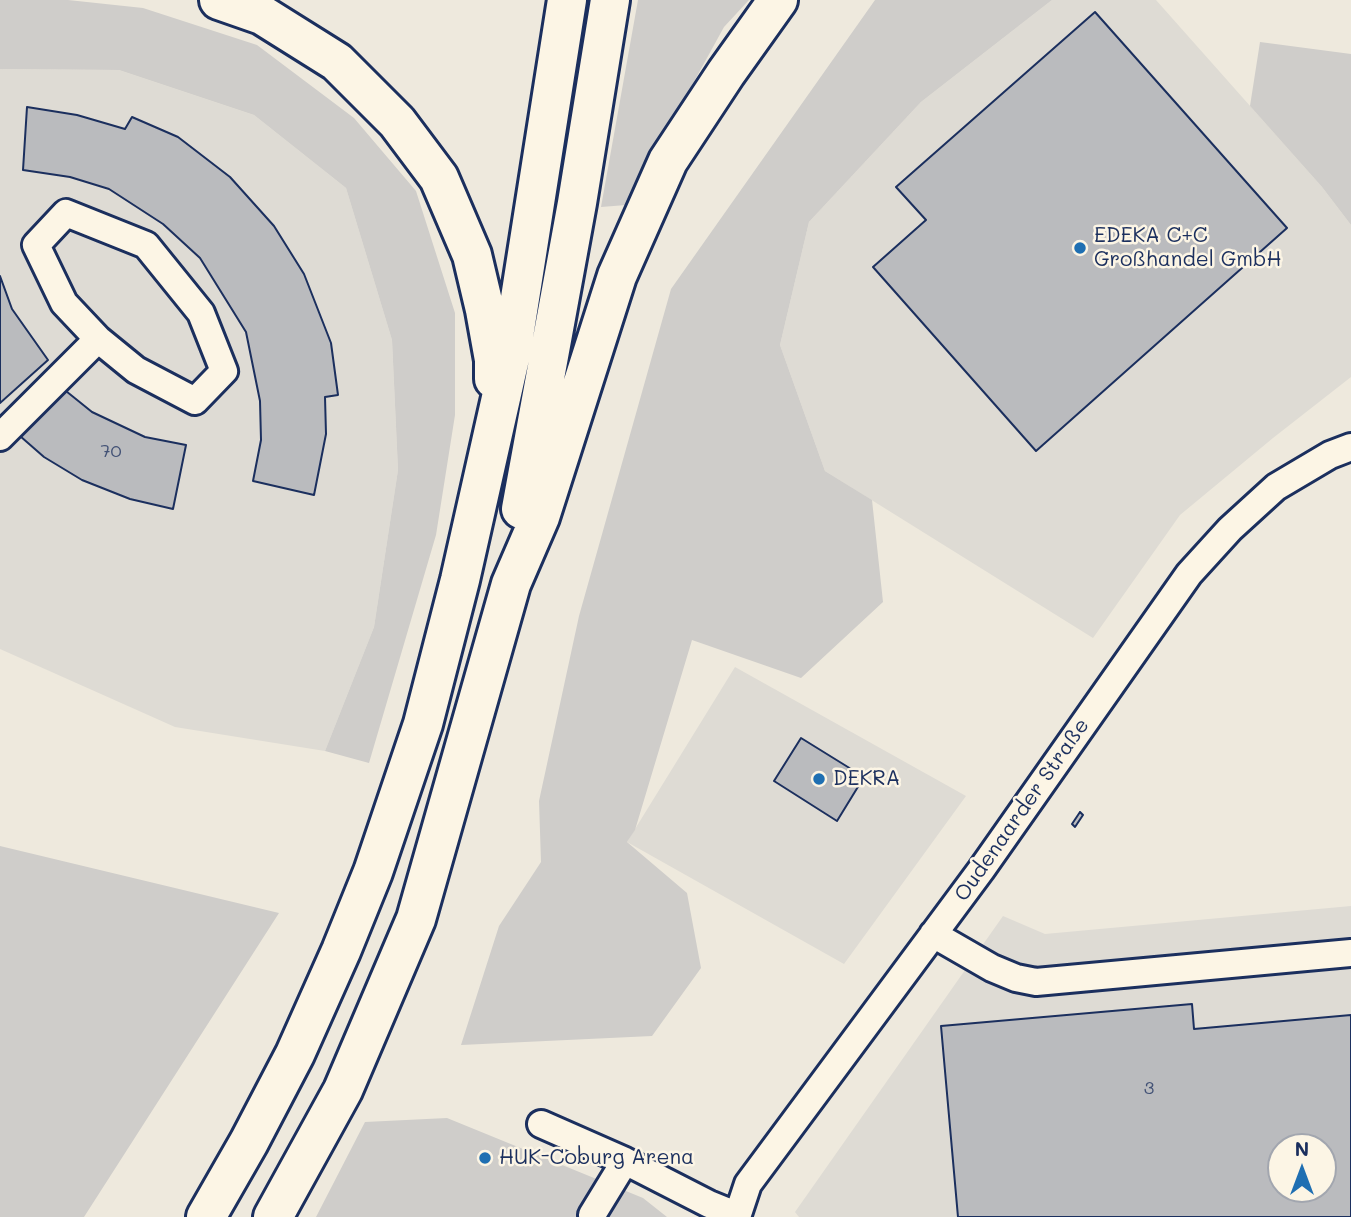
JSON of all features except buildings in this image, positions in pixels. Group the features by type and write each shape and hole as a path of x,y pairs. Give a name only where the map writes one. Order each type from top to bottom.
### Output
{"highway":[{"path":"219,0 262,15 337,62 397,122 439,178 472,255 485,310 494,360 495,428"},
{"path":"206,1217 250,1142 295,1054 341,951 373,872 423,724 512,349 567,0"},
{"path":"511,584 518,527 577,203 610,0"},
{"path":"273,1217 343,1090 416,919 511,584 540,517 617,276 668,162 778,0"}],"street":[{"path":"66,213 146,245 201,313 224,371 195,401 136,370 98,339 64,303 36,245 66,213"},
{"path":"1,433 98,339"},
{"name":"Oudenaarder Straße","path":"737,1216 748,1184 996,849 1189,574 1230,529 1276,487 1330,455 1351,447"},
{"path":"933,934 992,968 1016,978 1036,982 1351,953"},
{"path":"541,1124 625,1161 709,1205 737,1216"},
{"path":"592,1215 625,1161"}],"shaded area":[{"path":"0,0 68,0 143,8 257,45 354,118 416,191 455,313 455,415 436,535 369,763 325,751 374,627 398,470 392,340 346,188 254,115 119,70 0,69"},
{"path":"638,0 749,0 724,27 626,205 601,207"},
{"path":"875,0 1052,0 921,102 809,222 780,345 825,471 872,500 883,602 801,678 692,640 635,830 627,842 687,893 701,968 652,1036 461,1045 499,926 541,862 539,801 579,616 671,289"},
{"path":"1052,0 1156,0 1322,187 1351,225 1351,377 1180,515 1093,638 825,471 780,345 809,222 921,102"},
{"path":"1260,42 1351,54 1351,225 1322,187 1250,106"},
{"path":"0,69 119,70 254,115 346,188 392,340 398,470 374,627 325,751 175,727 0,649"},
{"path":"735,667 966,796 844,964 627,842"},
{"path":"0,846 279,913 84,1217 0,1217"},
{"path":"1351,906 1351,1217 799,1217 795,1212 1003,916 1045,934"},
{"name":"HUK-Coburg Arena","path":"447,1118 643,1198 667,1217 316,1217 365,1122"}],"place":[{"name":"EDEKA C+C Großhandel GmbH","path":"1080,248"},
{"name":"DEKRA","path":"819,779"},
{"name":"HUK-Coburg Arena","path":"485,1158"}]}
